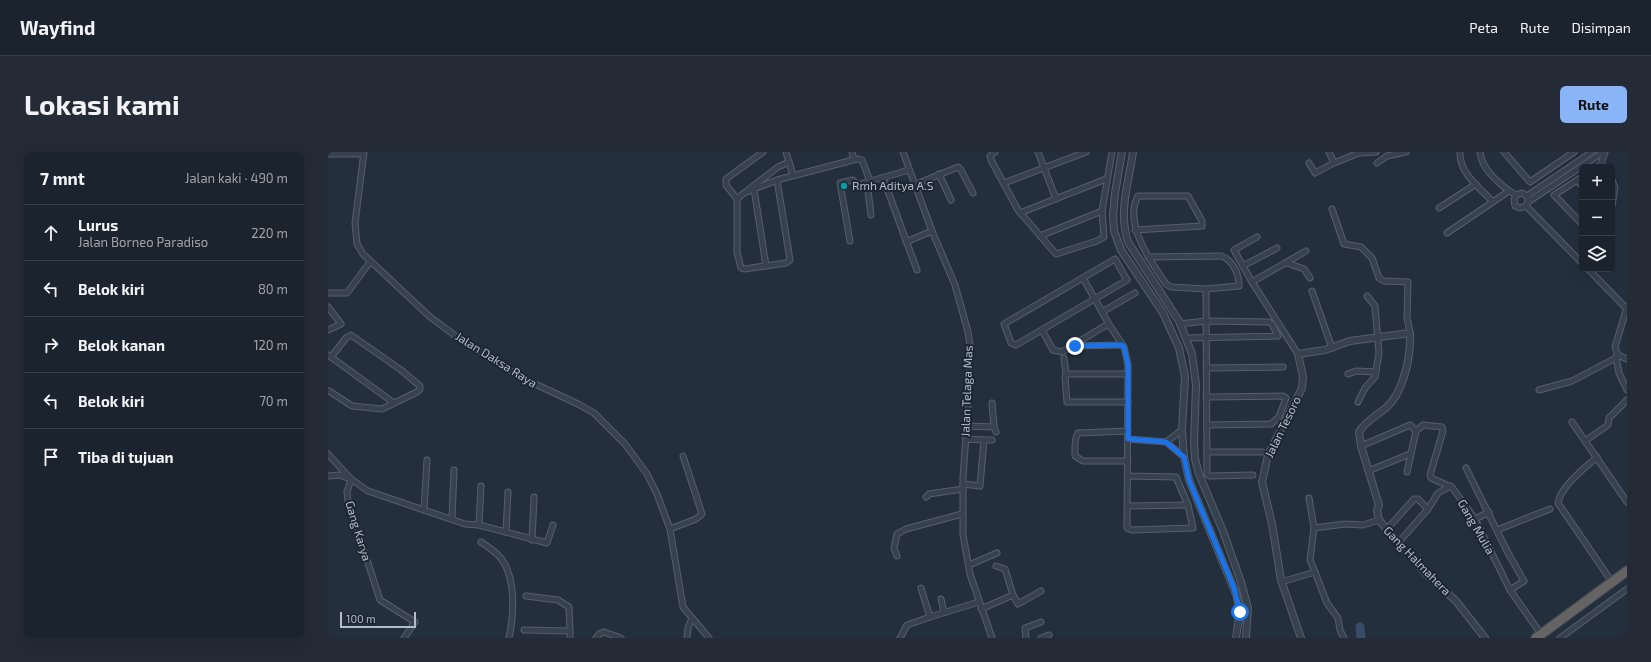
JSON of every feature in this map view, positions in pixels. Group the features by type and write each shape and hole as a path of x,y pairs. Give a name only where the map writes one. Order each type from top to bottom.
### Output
{"highway":[{"path":"1538,636 1627,571"}],"street":[{"path":"763,152 726,179 726,185 737,199 737,252 740,266 744,269 786,263 790,260 777,180"},
{"path":"788,152 793,175"},
{"path":"852,152 854,159"},
{"name":"Jalan Telaga Mas","path":"903,152 908,170 932,231 955,284 968,332 970,345 963,486 963,535 979,602 992,638"},
{"path":"995,152 990,156 991,160 1020,213 1056,254 1097,241 1104,236 1102,211 1106,179 1112,152"},
{"path":"1038,152 1056,199"},
{"path":"1004,184 1086,152"},
{"path":"1122,152 1113,215 1117,241 1136,274 1169,324 1179,348 1185,384 1182,430 1184,457 1189,480 1236,594 1240,612 1236,638"},
{"path":"1133,152 1124,207 1123,222 1125,234 1128,242 1180,324 1186,338 1193,362 1196,385 1194,442 1195,458 1199,474 1223,531 1241,582 1248,608 1246,638"},
{"path":"1329,152 1334,163"},
{"path":"1309,163 1316,174 1334,163 1359,153 1376,152"},
{"path":"1377,163 1387,156 1406,152"},
{"path":"1460,152 1460,161 1464,171 1493,202"},
{"path":"1480,152 1485,167 1509,191 1516,195 1522,193 1527,201 1579,260"},
{"path":"1504,152 1530,182 1574,152"},
{"path":"1516,195 1514,200 1515,206 1520,208 1527,201 1592,152"},
{"path":"1527,201 1604,152 1605,157 1601,164"},
{"path":"328,154 363,153"},
{"name":"Jalan Daksa Raya","path":"363,153 357,202 357,244 370,262 429,316 520,377 578,404 598,417 638,458 657,494 670,530 683,607 709,638"},
{"path":"748,191 793,175 854,159 862,160 868,182 871,215"},
{"path":"737,199 778,167 789,162"},
{"path":"914,185 956,167 960,168 973,193"},
{"path":"850,241 840,183 853,180 858,185 908,170"},
{"path":"939,174 951,200"},
{"path":"883,178 917,270"},
{"path":"1020,213 1106,179"},
{"path":"1579,182 1577,180 1554,196 1579,221"},
{"path":"1438,208 1476,184"},
{"path":"754,189 766,266"},
{"path":"1448,233 1509,191"},
{"path":"1136,230 1202,226 1203,224 1190,198 1186,195 1138,196 1135,201 1134,212 1136,230 1148,257 1166,284 1171,288 1206,289 1239,286 1232,264 1228,258 1221,256 1148,257"},
{"name":"Gang Halmahera","path":"1332,209 1344,244 1361,247 1372,258 1379,278 1384,281 1408,282 1407,317 1410,334 1410,357 1398,390 1388,406 1361,428 1359,432 1361,446 1379,505 1377,510 1379,520 1426,574 1456,601 1485,638"},
{"path":"1040,236 1102,211"},
{"path":"906,242 932,231"},
{"name":"Jalan Tesoro","path":"1257,237 1234,250 1252,282 1298,354 1303,377 1302,388 1268,455 1262,482 1272,524 1281,582 1301,638"},
{"path":"1243,266 1277,248"},
{"path":"1252,282 1287,264 1306,251"},
{"path":"1115,259 1127,280 1095,299 1014,345 1011,343 1003,325 1115,259"},
{"path":"328,293 347,293 370,262"},
{"path":"1287,264 1304,269 1309,273 1310,278"},
{"path":"1591,272 1627,308 1615,347 1619,373 1627,390"},
{"path":"1083,278 1108,324 1122,345 1128,365 1128,374 1128,402 1128,432 1128,439 1128,461 1128,476 1128,506 1126,526 1129,530 1174,530 1193,528 1188,505 1177,479 1174,476 1128,476"},
{"path":"1206,289 1207,472 1209,476 1253,475"},
{"path":"1312,291 1332,348"},
{"path":"1102,312 1135,293"},
{"path":"1358,402 1365,388 1375,377 1379,353 1379,336 1375,306 1368,296"},
{"path":"328,307 341,324 340,326 328,330"},
{"path":"1180,324 1206,321 1269,322 1272,324 1278,336 1186,338"},
{"path":"1042,330 1053,350 1056,352 1062,352 1108,324"},
{"path":"1298,354 1332,348 1350,341 1379,336 1410,334"},
{"path":"329,390 352,406 382,410 420,389 419,384 351,335 346,338 330,356 394,403"},
{"path":"1072,346 1122,345"},
{"path":"1539,390 1572,381 1617,356 1627,359"},
{"path":"1064,358 1068,402 1128,402"},
{"path":"1182,365 1193,362"},
{"path":"1206,368 1283,367"},
{"path":"1348,374 1356,371 1376,372"},
{"path":"1066,374 1128,374"},
{"path":"1206,397 1283,396 1286,398 1279,417 1271,424 1207,425"},
{"path":"1585,441 1608,425 1609,418 1627,400"},
{"path":"967,426 995,430 992,403"},
{"path":"1572,422 1627,502"},
{"path":"1361,446 1410,425 1416,431"},
{"path":"1407,472 1416,431 1423,425 1442,427 1443,431 1430,474 1431,478 1449,486"},
{"path":"1166,442 1182,430"},
{"path":"1128,432 1078,433 1076,435 1075,450 1075,456 1083,461 1128,461"},
{"path":"966,439 992,440"},
{"path":"1128,439 1166,442 1184,457"},
{"path":"926,497 929,494 963,486 979,488 984,440"},
{"path":"1207,452 1262,452"},
{"path":"328,454 350,479"},
{"path":"1368,471 1410,454"},
{"path":"670,530 696,519 702,514 683,456"},
{"path":"1597,457 1575,477 1560,495 1558,503 1612,582"},
{"path":"424,510 427,460"},
{"path":"1466,468 1524,581 1510,590"},
{"path":"452,519 454,470"},
{"path":"328,476 340,475 350,479"},
{"name":"Gang Karya","path":"404,638 415,622 380,600 348,501 347,492 350,479 368,491 465,524 479,525 532,540"},
{"path":"479,525 481,486"},
{"path":"1398,542 1428,509 1438,493 1449,486"},
{"name":"Gang Mulia","path":"1449,486 1453,487 1475,519 1510,590 1538,636"},
{"path":"506,532 508,492"},
{"path":"534,497 532,540 547,543 553,525"},
{"path":"1309,498 1314,528 1310,560 1327,603 1338,618 1340,630 1344,638"},
{"path":"1387,529 1414,499 1418,499 1428,509"},
{"path":"1128,506 1188,505"},
{"path":"1497,530 1550,509"},
{"path":"1475,519 1489,512"},
{"path":"897,556 894,548 897,534 906,529 962,514"},
{"path":"1314,528 1345,524 1363,525 1379,520"},
{"path":"481,542 499,556 512,584 513,620 509,638"},
{"path":"969,565 998,553"},
{"path":"996,566 1005,569 1016,603 1018,604 1040,591"},
{"path":"1281,582 1315,572"},
{"path":"921,588 930,617"},
{"path":"1560,638 1627,589"},
{"path":"981,609 1013,595"},
{"path":"526,596 558,600 569,608 570,638"},
{"path":"941,599 944,612"},
{"path":"900,638 905,627 944,612 979,602"},
{"path":"687,638 688,628 692,618"},
{"path":"1026,638 1025,628 1041,622"},
{"path":"524,630 570,632"},
{"path":"596,638 598,634 604,632 621,638"},
{"path":"1041,638 1049,635"}],"waterway":[{"path":"1360,627 1361,638"}],"place":[{"name":"Rmh Aditya A.S","path":"844,186"}],"route":[{"path":"1075,346 1122,345 1124,347 1128,365 1128,439 1166,442 1184,457 1189,480 1202,508 1234,588 1240,612"}]}
